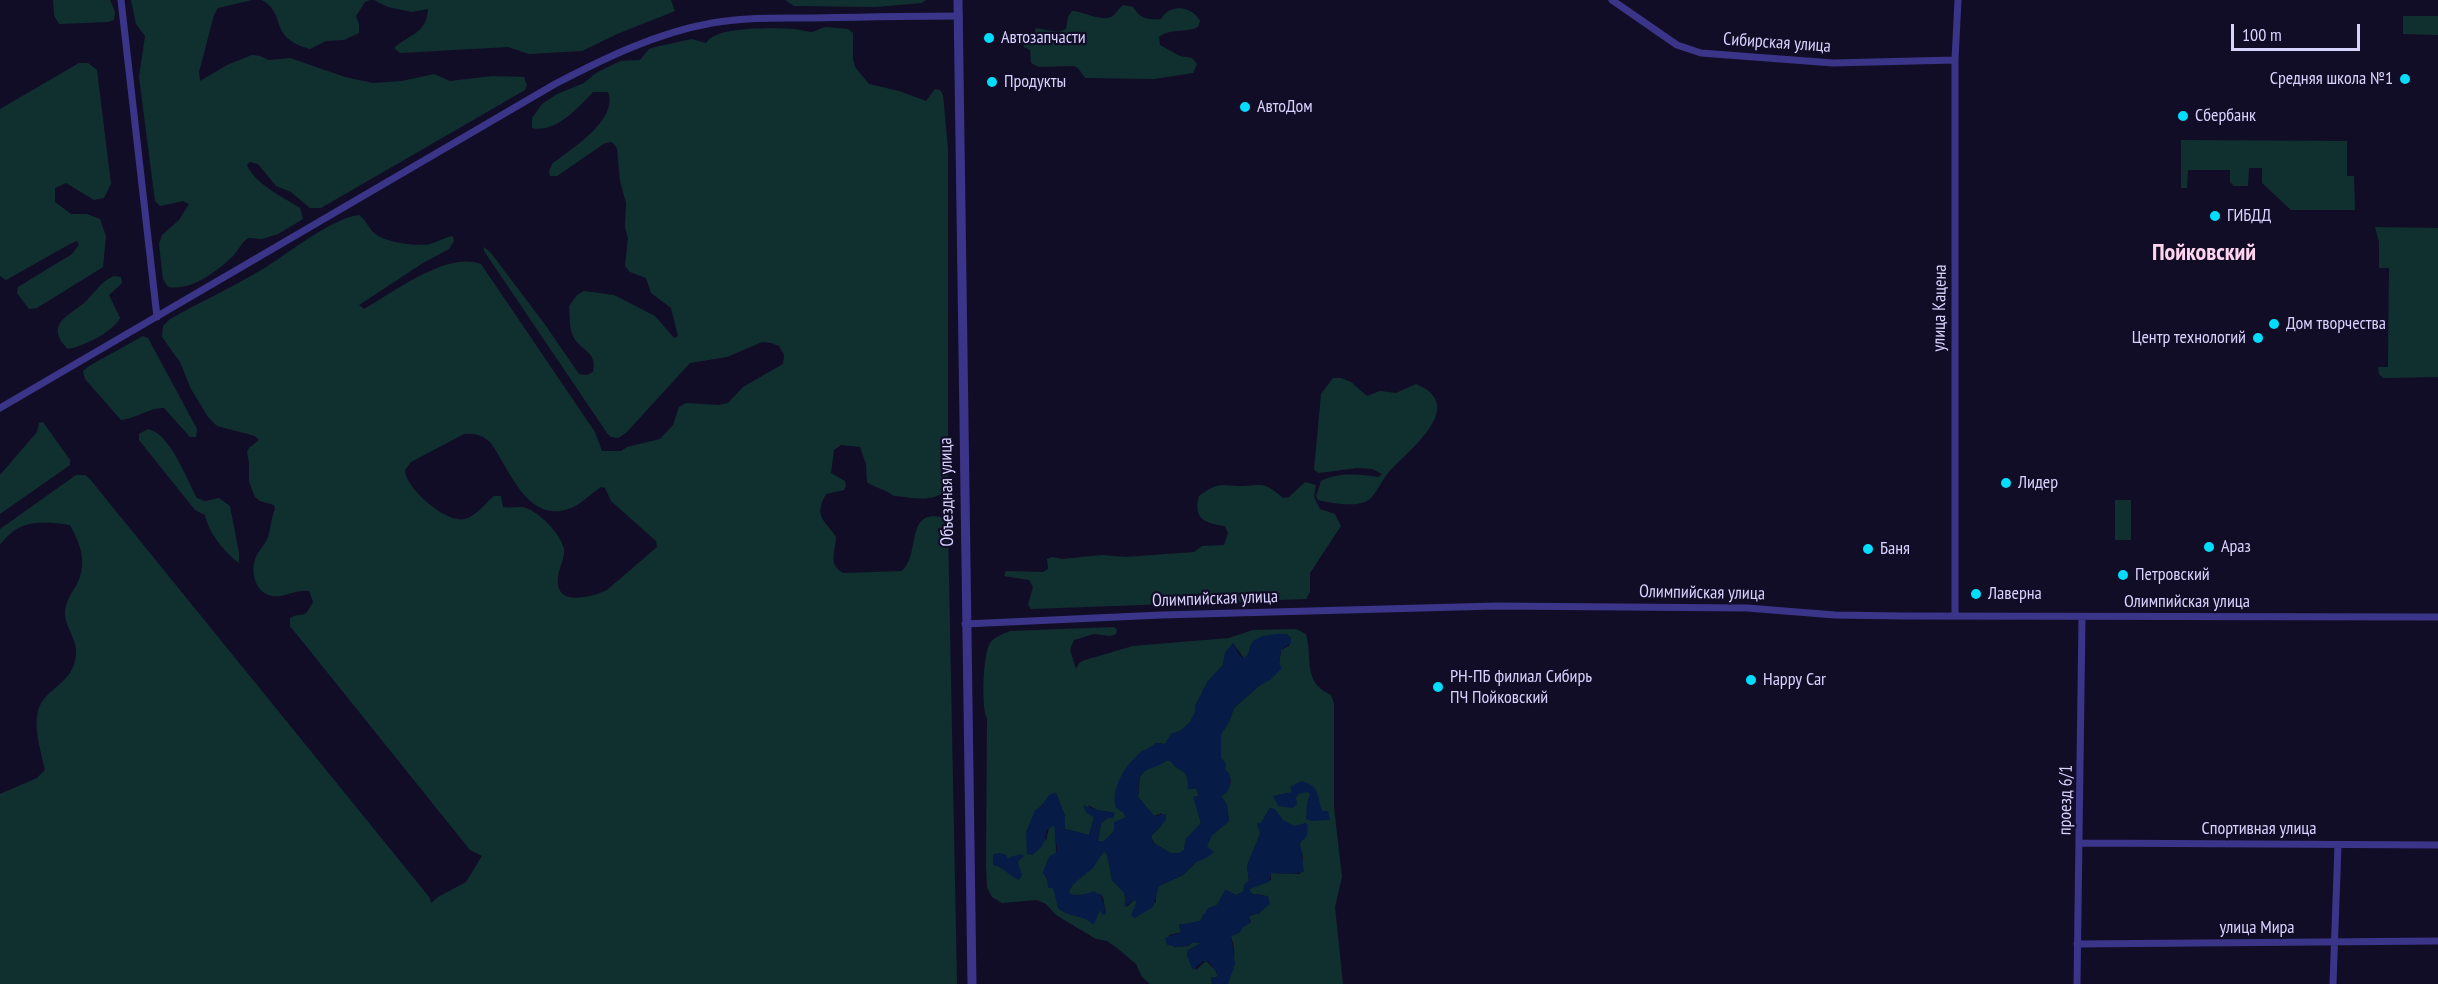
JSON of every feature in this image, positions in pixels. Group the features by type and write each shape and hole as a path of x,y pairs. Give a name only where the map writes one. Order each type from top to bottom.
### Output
{"street":[{"path":"121,0 157,317"},
{"name":"Объездная улица","path":"958,0 965,624 972,984"},
{"name":"Сибирская улица","path":"1612,0 1677,45 1701,53 1833,63 1955,60"},
{"name":"улица Кацена","path":"1955,616 1955,60 1958,0"},
{"path":"0,408 555,84 644,42 713,23 757,19 959,16"},
{"name":"Олимпийская улица","path":"965,624 1161,615 1496,606 1747,608 1834,615 2438,617"},
{"name":"проезд 6/1","path":"2077,984 2082,617"},
{"name":"Спортивная улица","path":"2080,843 2438,845"},
{"path":"2333,984 2338,845"},
{"name":"улица Мира","path":"2077,944 2438,941"}],"green space":[{"path":"53,0 110,0 115,12 114,20 59,24 54,15"},
{"path":"131,0 252,0 218,8 214,15 199,72 200,81 227,65 252,55 269,60 290,58 345,77 373,83 402,81 434,74 450,81 492,76 524,77 527,85 525,90 321,208 310,208 291,192 276,186 258,164 250,162 247,165 256,178 270,190 300,208 303,219 278,234 262,239 248,238 232,257 203,279 185,286 168,287 163,279 159,244 162,235 179,220 189,204 183,201 160,206 155,201 139,77 145,36 136,24"},
{"path":"262,0 370,0 365,2 356,16 359,33 344,40 326,41 310,49 288,38 270,6"},
{"path":"374,0 671,0 675,11 582,51 529,54 508,47 400,53 394,48 421,29 428,9 412,12 388,7"},
{"path":"785,0 926,0 922,3 876,7 794,6"},
{"path":"1123,5 1133,7 1138,14 1148,19 1161,19 1170,10 1181,8 1192,12 1200,21 1198,27 1168,32 1159,37 1160,45 1180,56 1192,58 1197,64 1193,73 1154,79 1085,78 1074,66 1039,67 1031,63 1030,50 1024,47 1023,42 1033,39 1036,28 1058,32 1066,29 1068,17 1072,11 1105,18 1114,15"},
{"path":"2403,16 2438,16 2438,35 2403,34"},
{"path":"826,27 848,29 853,33 855,67 869,84 899,91 926,101 935,89 940,90 943,95 948,149 948,489 942,494 929,498 894,496 867,482 866,464 860,447 841,445 834,450 831,473 845,481 846,486 844,490 826,494 822,502 821,513 822,518 836,537 834,561 835,566 843,573 902,571 908,564 915,535 922,520 941,517 948,527 957,984 0,984 0,794 37,778 45,770 37,734 37,715 44,699 68,676 74,663 76,649 65,611 66,604 80,578 82,555 70,525 46,523 23,526 16,529 0,544 0,529 76,475 85,475 89,478 430,898 431,903 466,882 482,856 470,850 290,626 290,618 305,614 313,602 309,591 272,596 261,591 255,581 254,563 268,537 275,509 274,505 255,497 249,482 247,452 259,440 255,436 217,426 208,417 191,389 180,362 162,337 163,326 170,319 252,276 323,230 348,218 359,215 378,236 401,243 425,245 453,236 454,241 449,249 423,263 359,305 364,309 437,268 453,263 481,264 595,432 602,451 621,451 627,447 660,439 673,425 679,407 686,403 719,405 728,403 743,387 783,364 784,355 779,346 762,342 727,357 690,363 626,433 618,438 611,437 484,251 484,247 491,253 546,326 579,374 587,375 593,372 594,365 591,355 573,336 570,325 569,306 577,295 584,291 614,295 655,316 674,338 678,336 671,308 651,293 646,278 630,272 625,266 628,238 625,228 626,203 620,181 617,148 612,142 605,143 557,176 550,176 549,171 552,164 591,133 607,113 610,103 608,92 593,92 566,118 549,127 532,128 532,118 542,104 557,94 584,83 596,73 620,61 640,60 649,49 655,47 692,39 706,43 712,37 746,29 795,29 812,32","holes":["464,434 475,434 490,442 521,491 531,502 542,509 556,511 571,508 601,487 605,488 611,501 656,541 657,547 607,590 592,596 575,598 567,596 558,586 564,552 562,543 553,530 534,512 522,507 503,507 501,496 494,496 474,515 465,519 457,519 428,503 412,486 405,470 411,462"]},
{"path":"79,63 88,63 97,70 111,184 104,198 94,200 66,183 55,188 55,202 71,214 87,214 100,219 106,236 103,267 37,308 29,309 17,293 18,287 72,254 79,245 77,241 70,244 6,280 0,276 0,109"},
{"path":"2181,140 2347,141 2347,176 2354,176 2355,210 2291,210 2262,183 2262,168 2249,168 2248,186 2234,186 2230,182 2230,170 2188,170 2187,188 2181,188"},
{"path":"2375,227 2438,228 2438,377 2383,378 2379,374 2378,367 2388,367 2389,268 2379,268 2379,242"},
{"path":"114,276 121,277 122,283 109,295 120,318 97,338 68,349 58,333 61,322 102,284"},
{"path":"143,336 148,338 197,429 196,437 190,437 164,408 121,420 85,379 83,371 89,366"},
{"path":"1333,378 1351,382 1367,396 1380,391 1396,393 1416,384 1431,393 1437,404 1436,416 1429,429 1388,473 1372,497 1365,502 1348,504 1329,502 1318,500 1316,496 1321,481 1328,478 1349,475 1378,477 1382,474 1372,469 1357,468 1319,473 1314,470 1321,394"},
{"path":"43,422 70,460 70,465 0,514 0,475 37,432 39,423"},
{"path":"148,429 164,439 171,448 197,498 205,501 219,498 230,506 239,563 218,542 205,515 195,510 139,440 139,434"},
{"path":"1305,482 1316,485 1314,497 1320,509 1335,514 1341,526 1310,573 1310,592 1306,599 1031,609 1028,605 1033,587 1029,580 1004,576 1006,571 1043,572 1048,569 1047,559 1052,557 1062,559 1102,555 1126,557 1194,552 1202,546 1224,545 1228,533 1225,526 1206,521 1199,515 1199,496 1218,486 1258,485 1266,486 1283,498 1289,497"},
{"path":"2115,500 2131,500 2131,540 2115,540"},
{"path":"1114,627 1117,630 1116,634 1110,636 1094,634 1074,640 1070,650 1076,669 1079,663 1085,660 1133,646 1229,638 1253,630 1296,629 1306,634 1312,677 1322,690 1331,695 1334,704 1334,807 1342,877 1335,907 1343,984 1228,984 1234,961 1231,936 1240,932 1251,922 1249,916 1260,913 1264,895 1252,894 1249,889 1271,880 1271,873 1300,874 1303,857 1299,843 1306,823 1294,827 1283,821 1275,810 1270,808 1261,823 1260,834 1247,866 1249,881 1245,884 1243,892 1236,895 1226,890 1217,905 1203,915 1200,921 1179,925 1181,932 1169,935 1174,947 1188,946 1193,942 1201,943 1187,951 1196,970 1206,961 1215,970 1218,977 1211,978 1212,984 1150,984 1142,977 1136,964 1117,948 1107,941 1096,939 1056,915 1046,904 1037,900 1002,903 992,897 987,887 986,865 987,718 983,693 984,669 990,643 996,637 1010,631","holes":["1279,634 1286,634 1291,638 1289,646 1281,650 1279,665 1271,679 1260,685 1234,708 1221,734 1221,759 1231,782 1227,792 1221,796 1227,805 1229,821 1212,835 1206,847 1209,849 1183,875 1159,886 1156,889 1156,902 1132,917 1137,901 1134,900 1127,907 1124,891 1112,880 1107,854 1104,851 1075,882 1068,894 1098,894 1103,897 1106,914 1100,910 1094,923 1058,908 1056,893 1043,873 1049,857 1056,853 1055,828 1054,825 1049,828 1046,841 1035,811 1056,793 1065,816 1065,829 1089,835 1094,818 1088,805 1097,810 1115,813 1101,823 1098,841 1106,840 1126,817 1119,810 1120,779 1142,751 1150,749 1156,743 1165,744 1171,734 1180,731 1190,722 1195,713 1195,706 1208,681 1223,665 1225,653 1233,643 1244,658 1248,655 1251,645"]},
{"path":"1169,760 1188,776 1188,789 1196,788 1199,796 1194,797 1201,823 1186,839 1184,850 1180,853 1170,853 1154,843 1151,836 1162,825 1162,813 1154,816 1138,797 1140,776 1147,769"}],"water":[{"path":"1275,634 1287,634 1291,639 1291,643 1281,650 1279,663 1282,668 1234,708 1221,734 1221,758 1226,763 1225,770 1229,774 1230,786 1221,796 1227,805 1229,821 1212,835 1207,846 1214,852 1194,863 1183,875 1159,886 1153,907 1135,918 1131,915 1137,901 1134,900 1124,907 1126,895 1112,880 1107,854 1104,851 1093,868 1071,886 1069,893 1078,895 1094,891 1101,894 1106,914 1103,915 1100,910 1092,924 1084,918 1058,908 1053,888 1048,888 1047,878 1043,873 1049,857 1056,853 1057,849 1054,825 1046,831 1041,848 1032,855 1027,854 1026,832 1035,810 1041,807 1049,795 1056,793 1065,816 1065,829 1089,835 1094,818 1086,812 1083,805 1115,813 1113,818 1107,818 1101,823 1098,841 1102,842 1114,832 1114,822 1126,817 1116,808 1115,793 1120,778 1129,764 1140,753 1156,743 1165,744 1171,734 1180,731 1190,722 1195,713 1195,706 1208,681 1223,665 1225,653 1233,643 1239,655 1244,658 1256,639","holes":["1165,761 1171,761 1185,773 1188,789 1195,788 1199,794 1193,797 1201,823 1186,839 1184,850 1180,853 1170,853 1153,843 1151,836 1166,820 1166,814 1154,816 1138,797 1139,779 1142,773"]},
{"path":"1301,781 1315,789 1322,811 1328,811 1330,820 1306,819 1310,794 1307,792 1299,794 1296,798 1297,804 1293,808 1278,806 1273,796 1292,792 1290,787"},
{"path":"1270,808 1275,809 1283,820 1294,826 1306,823 1308,825 1307,836 1300,843 1304,872 1271,873 1269,882 1249,889 1252,894 1268,896 1270,904 1259,913 1249,916 1250,923 1231,936 1235,964 1228,984 1212,984 1211,977 1217,978 1217,973 1209,962 1203,961 1193,970 1187,956 1187,951 1201,943 1193,942 1185,946 1174,946 1167,945 1165,938 1181,932 1179,925 1200,921 1208,908 1217,905 1225,890 1236,895 1243,892 1245,884 1249,881 1247,866 1260,834 1257,823 1261,823"},
{"path":"993,854 1006,855 1008,859 1021,854 1024,856 1018,862 1022,875 1019,880 993,865"}],"place":[{"name":"Автозапчасти","path":"989,38"},
{"name":"Средняя школа №1","path":"2405,79"},
{"name":"Продукты","path":"992,82"},
{"name":"АвтоДом","path":"1245,107"},
{"name":"Сбербанк","path":"2183,116"},
{"name":"ГИБДД","path":"2215,216"},
{"name":"Дом творчества","path":"2274,324"},
{"name":"Центр технологий","path":"2258,338"},
{"name":"Лидер","path":"2006,483"},
{"name":"Араз","path":"2209,547"},
{"name":"Баня","path":"1868,549"},
{"name":"Петровский","path":"2123,575"},
{"name":"Лаверна","path":"1976,594"},
{"name":"Happy Car","path":"1751,680"},
{"name":"РН-ПБ филиал Сибирь ПЧ Пойковский","path":"1438,687"}],"district":[{"name":"Пойковский","path":"2204,253"}]}
